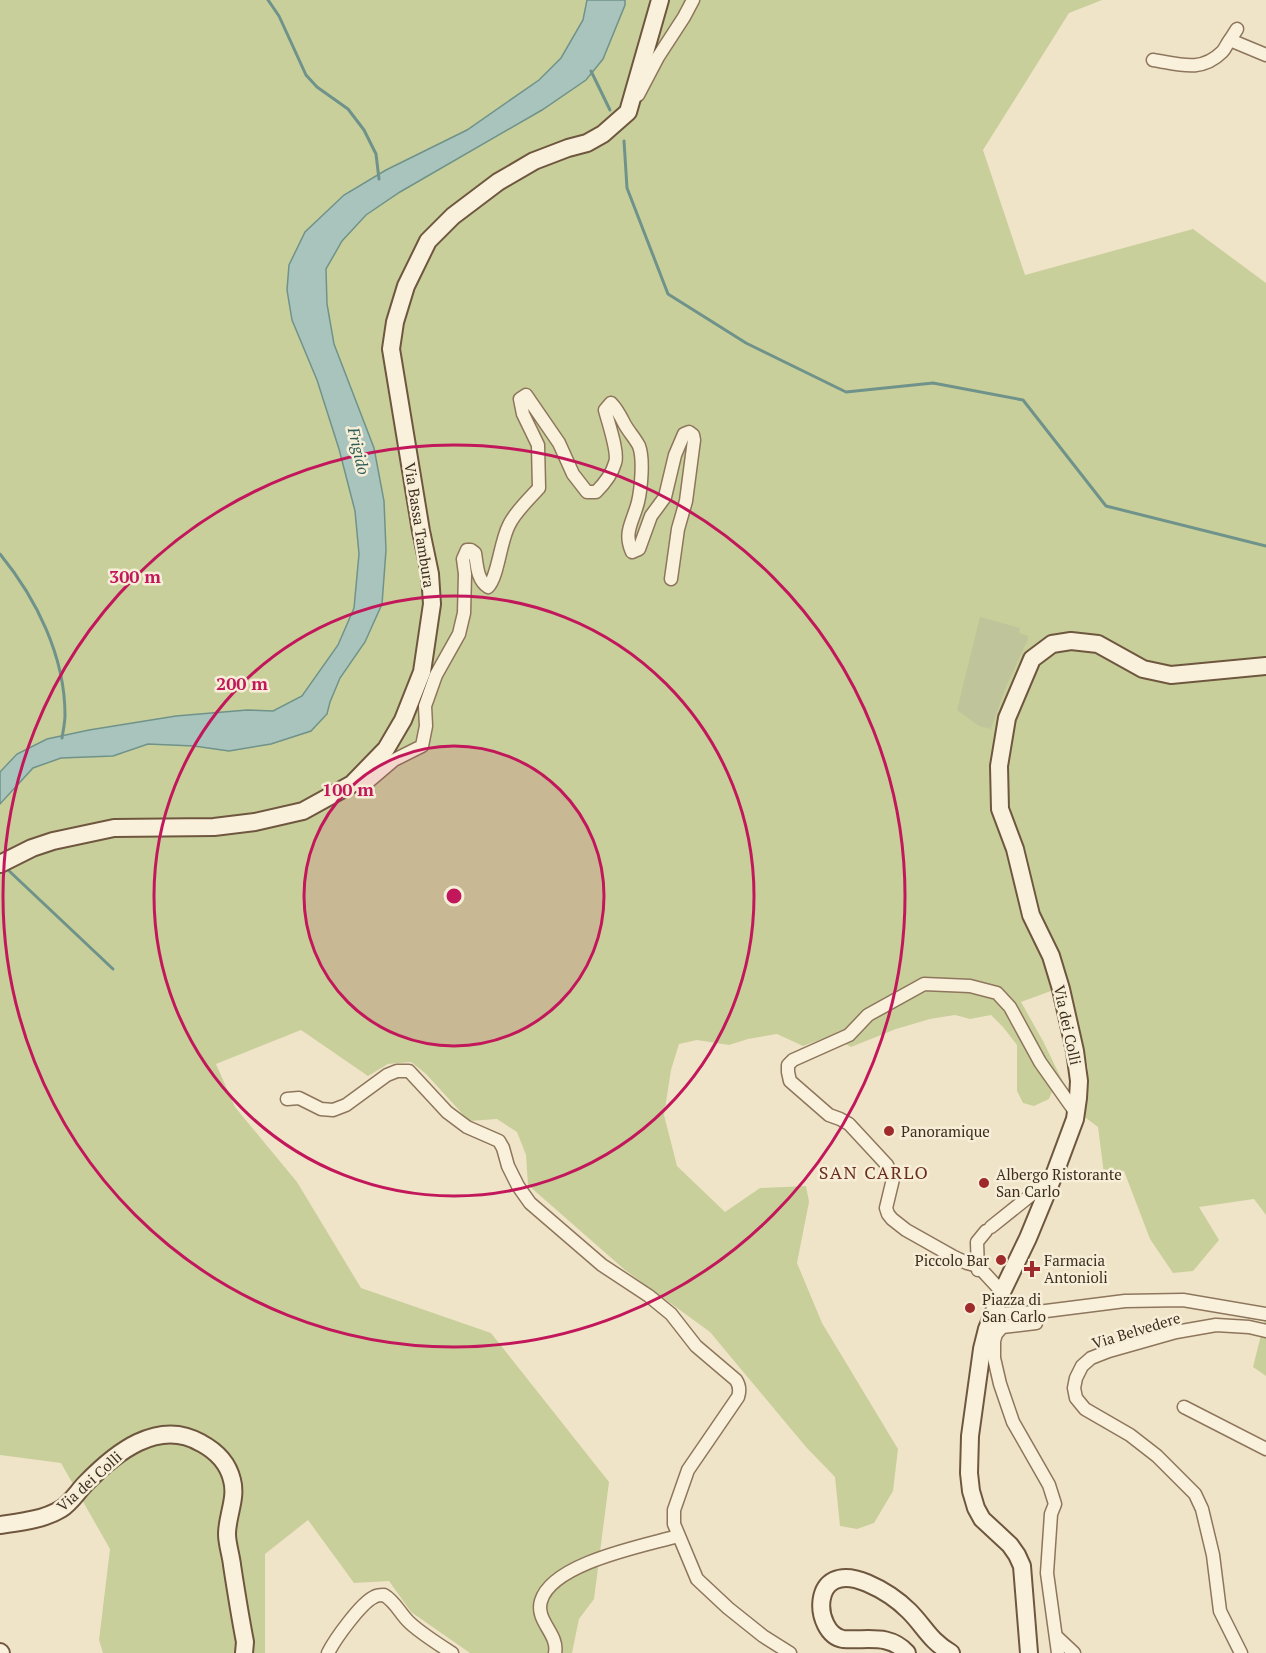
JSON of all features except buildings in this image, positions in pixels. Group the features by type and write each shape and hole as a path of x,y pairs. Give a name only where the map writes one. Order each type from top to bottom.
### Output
{"street":[{"path":"628,112 660,0"},
{"path":"628,112 693,0"},
{"path":"1153,60 1201,66 1224,51 1234,34 1266,55"},
{"name":"Via Bassa Tambura","path":"0,864 32,848 53,841 114,828 214,827 255,822 303,811 352,784 386,749 403,720 422,672 432,604 430,574 391,349 395,322 406,286 428,241 453,216 498,182 534,161 587,143 603,134 628,112"},
{"path":"352,784 368,783 394,760 422,747 426,726 425,706 436,675 459,634 464,613 466,598 463,559 467,550 475,553 478,574 482,583 488,587 493,582 501,544 509,523 539,488 538,445 523,414 520,399 526,395 559,444 573,474 588,492 596,492 608,477 616,461 605,410 611,403 618,410 639,447 641,466 638,502 627,541 632,552 639,549 651,516 664,497 675,455 684,434 689,432 693,435 686,501 678,529 670,579"},
{"name":"Via dei Colli","path":"1029,1653 1022,1566 1010,1545 982,1519 976,1508 969,1473 970,1436 982,1349 993,1313 1053,1177 1076,1113 1079,1081 1061,989 1051,956 1031,915 1015,849 1000,809 999,766 1007,718 1032,659 1052,644 1071,640 1098,644 1143,669 1171,675 1266,666"},
{"path":"1002,1292 978,1268 954,1257 892,1220 886,1208 893,1179 887,1165 849,1124 829,1115 790,1081 788,1065 793,1060 849,1035 868,1015 924,984 970,986 997,993 1010,1008 1040,1062 1076,1113"},
{"path":"287,1099 299,1098 321,1109 333,1110 346,1106 387,1075 397,1071 409,1071 447,1112 467,1127 500,1141 508,1166 530,1203 602,1265 649,1296 671,1314 696,1346 736,1380 740,1392 738,1397 688,1470 674,1510 674,1524 697,1579 763,1636 790,1653"},
{"path":"978,1268 977,1242 989,1229 1053,1177"},
{"name":"Via Belvedere","path":"993,1313 1038,1312 1125,1300 1183,1300 1266,1314"},
{"path":"1038,1312 1036,1323 1002,1327 998,1330 994,1341 994,1358 1013,1422 1049,1485 1055,1504 1051,1514 1047,1573 1058,1653"},
{"name":"Via Belvedere","path":"1241,1653 1220,1611 1213,1555 1202,1509 1195,1494 1157,1456 1130,1435 1085,1409 1076,1398 1074,1388 1082,1366 1091,1358 1109,1351 1176,1332 1216,1324 1266,1331"},
{"path":"1184,1407 1266,1449"},
{"name":"Via dei Colli","path":"0,1525 33,1519 63,1508 106,1462 127,1447 147,1438 170,1435 197,1440 215,1450 232,1478 234,1489 227,1535 244,1653"},
{"path":"555,1653 553,1638 540,1613 541,1601 553,1582 599,1558 678,1536"},
{"path":"908,1653 896,1643 888,1640 838,1638 827,1626 821,1611 821,1596 827,1585 838,1579 852,1578 867,1583 896,1600 909,1611 928,1636 951,1653"},
{"path":"328,1653 335,1640 357,1613 374,1597 384,1595 392,1600 408,1622 452,1653"},
{"path":"1057,1637 1074,1653"}],"green space":[{"path":"0,0 1102,0 1069,13 983,150 1025,275 1193,229 1266,283 1266,1215 1254,1199 1199,1207 1219,1240 1193,1271 1173,1273 1150,1239 1124,1171 1104,1174 1098,1127 1082,1115 1088,1068 1067,985 1021,1002 1062,1080 1053,1089 1049,1099 1034,1106 1023,1103 1017,1091 1017,1045 991,1015 970,1019 955,1015 930,1019 896,1029 851,1047 833,1037 803,1046 777,1034 729,1045 697,1040 679,1044 671,1070 664,1115 677,1166 725,1212 760,1188 806,1186 809,1202 797,1263 822,1323 898,1449 893,1491 874,1523 857,1529 840,1526 835,1477 806,1447 710,1332 625,1270 528,1185 526,1155 517,1132 497,1119 469,1121 426,1074 411,1062 388,1064 368,1076 301,1030 216,1064 235,1107 297,1182 361,1288 491,1333 609,1482 594,1599 579,1619 572,1653 470,1653 411,1612 389,1581 354,1583 308,1520 265,1554 265,1653 103,1653 99,1640 110,1549 61,1463 0,1455"},
{"path":"980,617 1020,628 1019,633 1028,636 991,729 979,726 957,710"},
{"path":"1266,1315 1266,1376 1253,1367"}],"water":[{"name":"Frigido","path":"587,0 625,0 625,5 603,59 586,80 542,110 400,192 366,215 342,241 326,269 327,304 334,344 374,448 384,501 386,550 382,604 365,642 340,678 327,714 311,731 271,744 229,751 194,746 148,744 113,756 61,758 33,768 0,804 0,772 17,754 47,739 176,716 247,710 273,711 302,696 338,645 354,608 359,554 355,511 339,449 317,380 292,320 287,290 289,265 305,232 344,195 386,170 467,130 539,80 561,58 583,20"}],"waterway":[{"path":"268,0 279,16 306,75 317,87 348,109 364,130 376,154 379,179"},
{"path":"591,71 610,110"},
{"path":"624,141 627,188 668,294 746,343 846,392 933,383 1023,400 1106,506 1266,546"},
{"path":"0,554 25,589 54,650 64,693 65,718 62,738"},
{"path":"6,868 113,969"}],"place":[{"name":"Panoramique","path":"889,1131"},
{"name":"Albergo Ristorante San Carlo","path":"984,1183"},
{"name":"Piccolo Bar","path":"1001,1260"},
{"name":"Farmacia Antonioli","path":"1032,1269"},
{"name":"Piazza di San Carlo","path":"970,1308"}],"district":[{"name":"SAN CARLO","path":"874,1172"}]}
